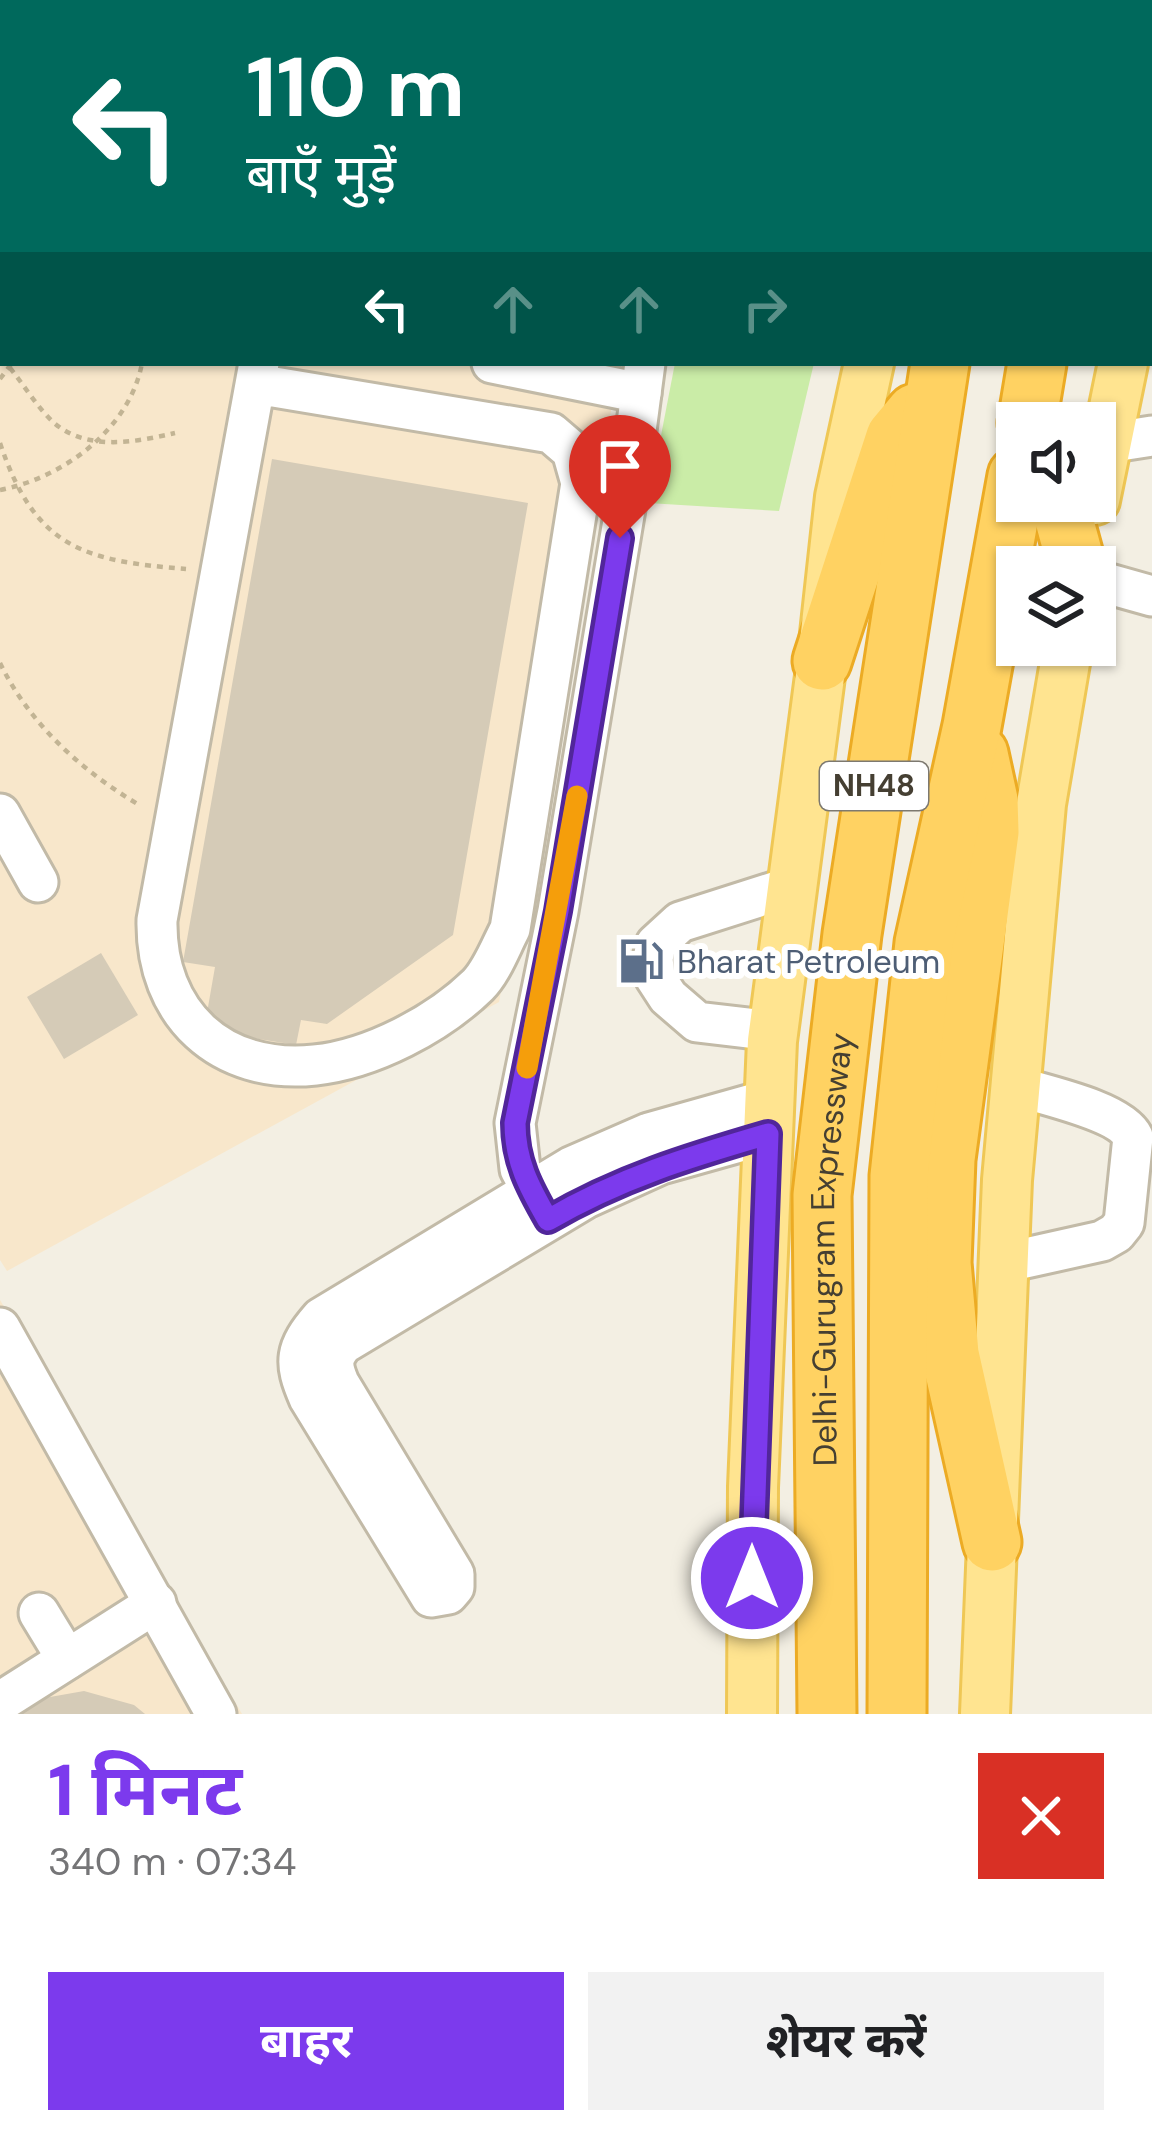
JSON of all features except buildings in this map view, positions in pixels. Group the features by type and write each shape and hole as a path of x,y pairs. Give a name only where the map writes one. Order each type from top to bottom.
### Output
{"highway":[{"path":"823,661 895,437 937,376"},
{"name":"Delhi-Gurugram Expressway","path":"826,1714 824,1183 852,934 937,376"},
{"name":"Delhi-Gurugram Expressway","path":"897,1714 899,1188 924,944 972,726 1009,522"},
{"path":"972,726 989,800 990,832 944,1174 943,1296 950,1354 992,1542"}],"main road":[{"path":"752,1714 753,1487 774,1031 840,497 868,366"},
{"path":"1123,366 1129,440"},
{"path":"985,1714 1003,1263 1016,1086 1041,804 1064,666"}],"lane":[{"path":"522,366 643,378 558,911 515,1123 515,1146 539,1205"},
{"path":"258,373 550,433 572,451 581,483 510,928 482,982 437,1017 365,1054 318,1065 272,1066 222,1048 193,1026 167,990 157,953 157,920 220,573 258,373"},
{"path":"1116,586 1152,596"},
{"path":"0,814 38,882"},
{"path":"774,1031 697,1022 668,997 655,977 653,959 656,944 680,922 793,886"},
{"path":"1003,1263 1116,1233 1124,1222 1133,1137 1128,1126 1104,1115 1016,1086"},
{"path":"539,1205 333,1355 332,1368 339,1383 454,1574 454,1587 448,1594 431,1597 309,1398 298,1374 300,1342 321,1318 539,1205 586,1198 769,1116"},
{"path":"0,1328 216,1714"},
{"path":"0,1702 156,1603"},
{"path":"39,1612 67,1659"}],"path":[{"path":"12,366 55,424 97,440 125,444 175,434"},
{"path":"0,490 59,471 97,440 137,387 141,366"},
{"path":"0,443 17,487 58,537 98,559 220,573"},
{"path":"0,663 13,690 52,739 115,791 174,826"}],"shaded area":[{"path":"0,366 619,366 499,1002 7,1271 0,1260"},
{"path":"0,1300 242,1714 0,1714"}],"green space":[{"path":"674,366 813,366 779,511 648,503"}],"slow traffic":[{"path":"527,1068 577,796"}],"place":[{"name":"Bharat Petroleum","path":"641,961"}],"route":[{"path":"620,538 558,911 515,1123 515,1146 520,1169 548,1220 661,1165 768,1134 752,1578"}]}
